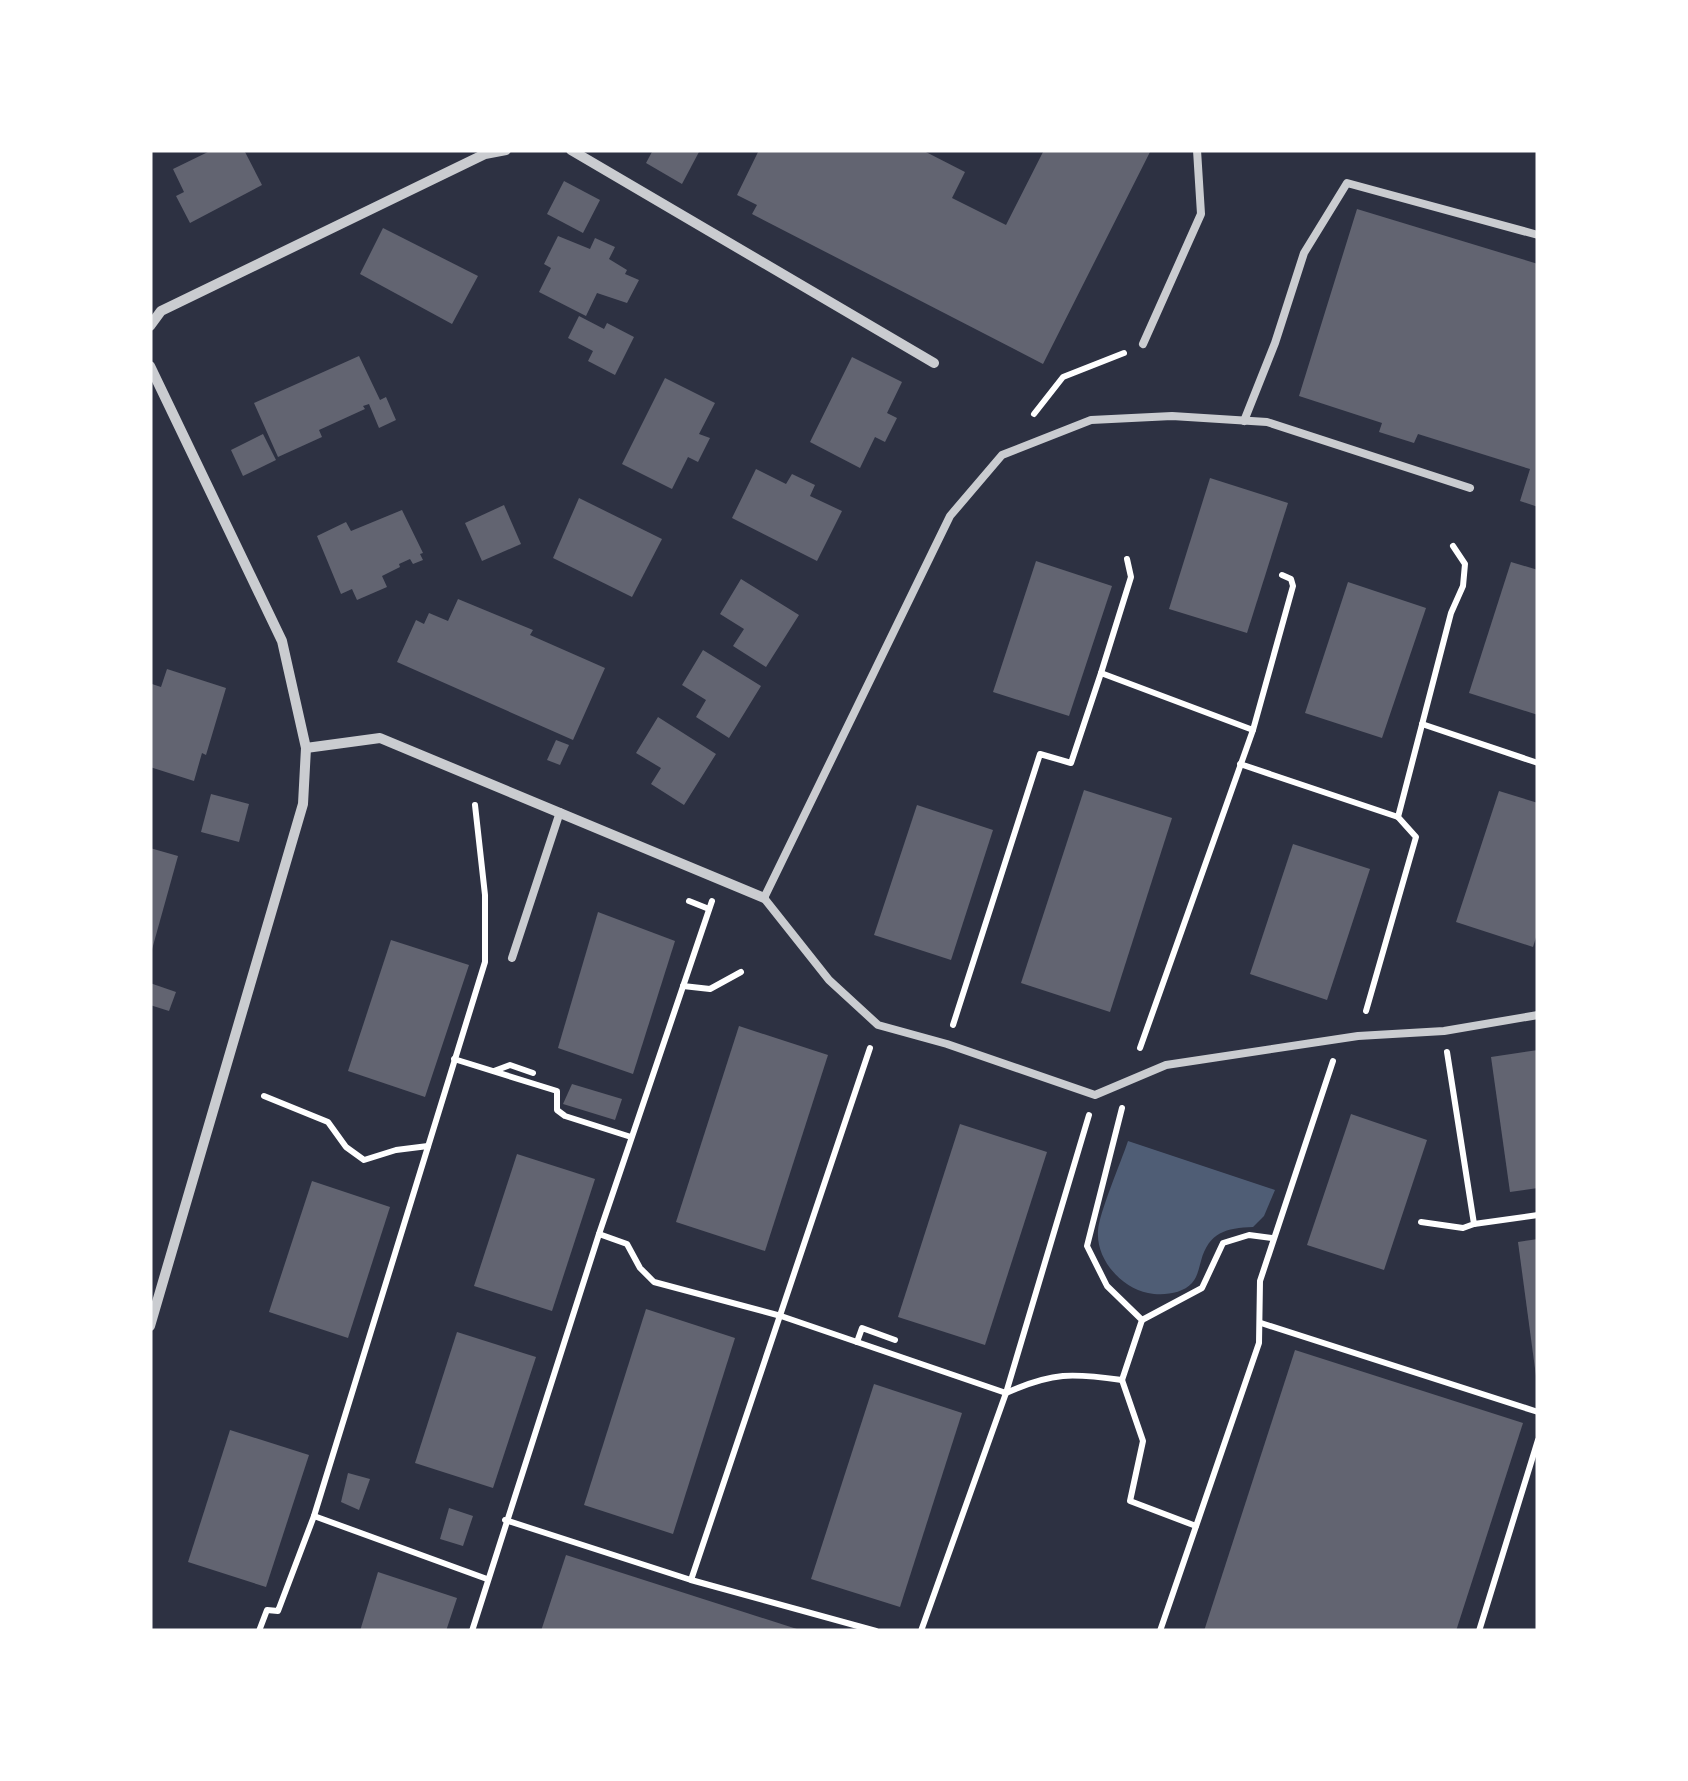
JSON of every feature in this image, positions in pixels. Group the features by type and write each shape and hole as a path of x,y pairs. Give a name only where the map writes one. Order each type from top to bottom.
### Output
{"street":[{"path":"150,326 161,311 485,154 506,150"},
{"path":"571,150 934,363"},
{"path":"150,366 282,641 306,748 304,804 150,1326"},
{"path":"306,748 380,738 764,898"}],"lane":[{"path":"1143,344 1201,214 1197,150"},
{"path":"1244,421 1276,343 1304,253 1347,183 1538,235"},
{"path":"1470,488 1267,422 1172,416 1091,420 1002,456 950,516 764,898 828,980 878,1025 1095,1095 1166,1065 1358,1036 1444,1032 1538,1015"},
{"path":"512,958 560,812"}],"path":[{"path":"1002,456 1064,377 1143,344"},
{"path":"1398,816 1451,613 1465,577 1462,557 1453,546"},
{"path":"946,1044 1040,754 1071,763 1131,577 1128,559"},
{"path":"1142,1320 1107,1286 1087,1246 1129,1081 1253,730 1293,586 1291,579 1282,576"},
{"path":"1101,673 1253,730"},
{"path":"1422,724 1538,763"},
{"path":"1240,764 1398,816 1416,837 1358,1036"},
{"path":"259,1631 266,1610 278,1611 314,1516 485,962 485,894 472,775"},
{"path":"472,1631 598,1234 719,881"},
{"path":"690,901 709,909"},
{"path":"683,986 710,990 741,972"},
{"path":"691,1580 878,1025"},
{"path":"1444,1032 1474,1224"},
{"path":"1160,1631 1260,1343 1260,1281 1340,1041"},
{"path":"454,1059 557,1091 557,1110 564,1116 631,1137"},
{"path":"494,1072 510,1064 533,1073"},
{"path":"921,1631 1006,1393 1095,1095"},
{"path":"264,1096 328,1122 346,1147 364,1160 428,1146"},
{"path":"1421,1222 1463,1228 1538,1215"},
{"path":"598,1234 627,1244 640,1268 654,1282 781,1316 1006,1393 1040,1378 1075,1374 1122,1380"},
{"path":"1196,1526 1130,1502 1143,1441 1122,1380 1142,1320 1202,1288 1223,1243 1248,1236 1272,1238"},
{"path":"1261,1323 1538,1412"},
{"path":"857,1342 862,1328 895,1340"},
{"path":"1479,1631 1538,1440"},
{"path":"314,1516 488,1579"},
{"path":"505,1520 691,1580 876,1631"}],"water":[{"path":"1128,1141 1275,1190 1264,1216 1253,1227 1227,1231 1214,1238 1204,1251 1194,1281 1177,1292 1154,1294 1138,1290 1112,1271 1101,1252 1099,1223"}],"building":[{"path":"212,150 244,150 262,185 190,223 176,196 184,192 173,169"},
{"path":"653,150 700,150 682,184 646,163"},
{"path":"759,150 922,150 965,172 952,198 1006,225 1044,150 1151,150 1043,364 752,214 757,205 737,195"},
{"path":"564,181 600,200 583,233 547,214"},
{"path":"1357,209 1538,264 1538,507 1520,501 1530,469 1418,434 1414,443 1379,432 1382,423 1299,396"},
{"path":"383,228 478,276 452,324 360,274"},
{"path":"558,236 590,249 595,238 615,247 609,259 627,270 625,274 639,280 627,303 597,293 586,316 539,292 551,268 544,264"},
{"path":"579,316 604,329 607,323 634,337 615,375 588,361 593,351 568,338"},
{"path":"359,356 380,400 386,397 396,420 379,428 369,404 319,430 322,437 278,457 254,403"},
{"path":"852,357 902,382 887,413 897,418 885,442 875,437 860,468 810,442"},
{"path":"665,378 715,403 699,434 710,438 698,462 688,457 672,489 622,464"},
{"path":"263,434 276,460 243,476 231,450"},
{"path":"756,469 786,484 792,474 815,485 810,496 842,511 817,561 732,518"},
{"path":"1210,478 1288,503 1247,633 1169,609"},
{"path":"579,498 662,539 632,597 553,558"},
{"path":"504,505 521,544 482,561 465,523"},
{"path":"402,510 423,560 413,564 410,559 399,564 400,567 382,576 387,587 357,600 352,589 341,594 317,536 346,522 351,531"},
{"path":"1036,561 1112,586 1069,716 993,692"},
{"path":"1511,562 1538,570 1538,715 1469,693"},
{"path":"741,579 799,615 766,667 733,646 744,629 720,614"},
{"path":"1348,582 1426,608 1382,738 1305,713"},
{"path":"458,599 533,630 530,635 605,668 573,740 397,662 416,620 424,624 429,613 448,621"},
{"path":"703,650 761,686 729,738 696,717 706,700 682,685"},
{"path":"167,669 226,688 194,781 150,767 150,691 152,684 161,687"},
{"path":"658,717 716,754 684,805 651,784 661,768 636,753"},
{"path":"556,740 569,745 560,765 547,760"},
{"path":"1084,790 1172,818 1110,1012 1021,983"},
{"path":"1499,791 1538,803 1538,931 1533,947 1456,922"},
{"path":"211,794 249,804 239,842 201,832"},
{"path":"917,805 993,830 951,960 874,935"},
{"path":"1293,844 1370,869 1327,1000 1250,974"},
{"path":"150,848 178,856 151,953 150,953"},
{"path":"598,912 675,941 633,1074 558,1048"},
{"path":"391,940 469,965 425,1097 348,1071"},
{"path":"150,983 176,992 169,1011 150,1005"},
{"path":"739,1026 828,1055 765,1251 676,1222"},
{"path":"1538,1050 1538,1188 1510,1192 1491,1057"},
{"path":"572,1084 622,1099 615,1120 563,1104"},
{"path":"1351,1114 1427,1140 1384,1270 1307,1245"},
{"path":"960,1124 1047,1152 985,1345 898,1317"},
{"path":"517,1154 595,1179 552,1311 474,1286"},
{"path":"312,1181 390,1207 348,1338 269,1312"},
{"path":"1538,1239 1538,1376 1536,1376 1518,1242"},
{"path":"646,1309 735,1338 673,1534 584,1505"},
{"path":"457,1332 536,1357 493,1488 415,1463"},
{"path":"1295,1350 1523,1423 1456,1631 1204,1631"},
{"path":"874,1384 962,1413 900,1607 811,1579"},
{"path":"230,1430 309,1455 266,1587 188,1562"},
{"path":"348,1473 370,1479 359,1510 341,1502"},
{"path":"449,1508 473,1516 463,1546 440,1539"},
{"path":"566,1555 800,1630 800,1631 541,1631"},
{"path":"378,1572 457,1598 446,1631 360,1631"}]}
